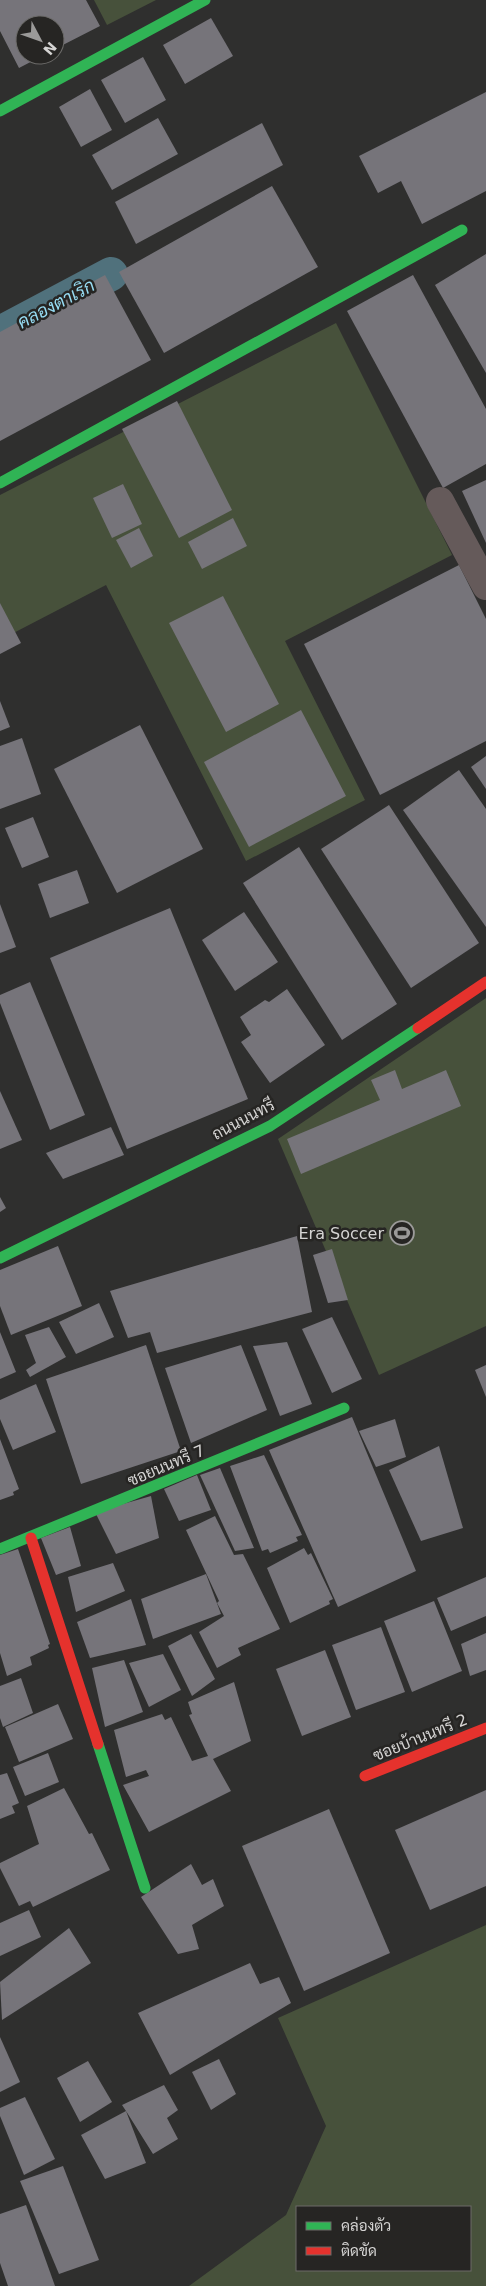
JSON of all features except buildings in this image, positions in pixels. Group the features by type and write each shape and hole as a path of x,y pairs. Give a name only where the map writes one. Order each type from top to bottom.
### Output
{"street":[{"path":"0,111 205,0"},
{"path":"0,483 462,230"},
{"path":"440,501 486,586"},
{"name":"ถนนนนทรี","path":"0,1258 270,1126 486,982"},
{"name":"ซอยนนทรี 7","path":"0,1548 31,1538 344,1408"},
{"path":"31,1538 145,1888"},
{"name":"ซอยบ้านนทรี 2","path":"365,1776 486,1728"}],"green space":[{"path":"94,0 156,0 107,25"},
{"path":"336,323 452,555 285,641 365,800 246,861 106,585 0,640 0,495"},
{"name":"Era Soccer","path":"486,998 486,1326 379,1375 278,1139"},
{"path":"486,1925 486,2286 189,2286 286,2215 326,2126 278,2018"}],"waterway":[{"name":"คลองตาเริก","path":"0,333 111,274"}],"traffic: fast":[{"path":"0,111 205,0"},
{"path":"0,483 462,230"},
{"path":"0,1258 270,1126 418,1028"},
{"path":"0,1549 344,1408"},
{"path":"98,1744 145,1888"}],"traffic: jam":[{"path":"418,1028 486,982"},
{"path":"31,1538 98,1744"},
{"path":"365,1776 486,1728"}],"place":[{"name":"Era Soccer","path":"402,1233"}]}
